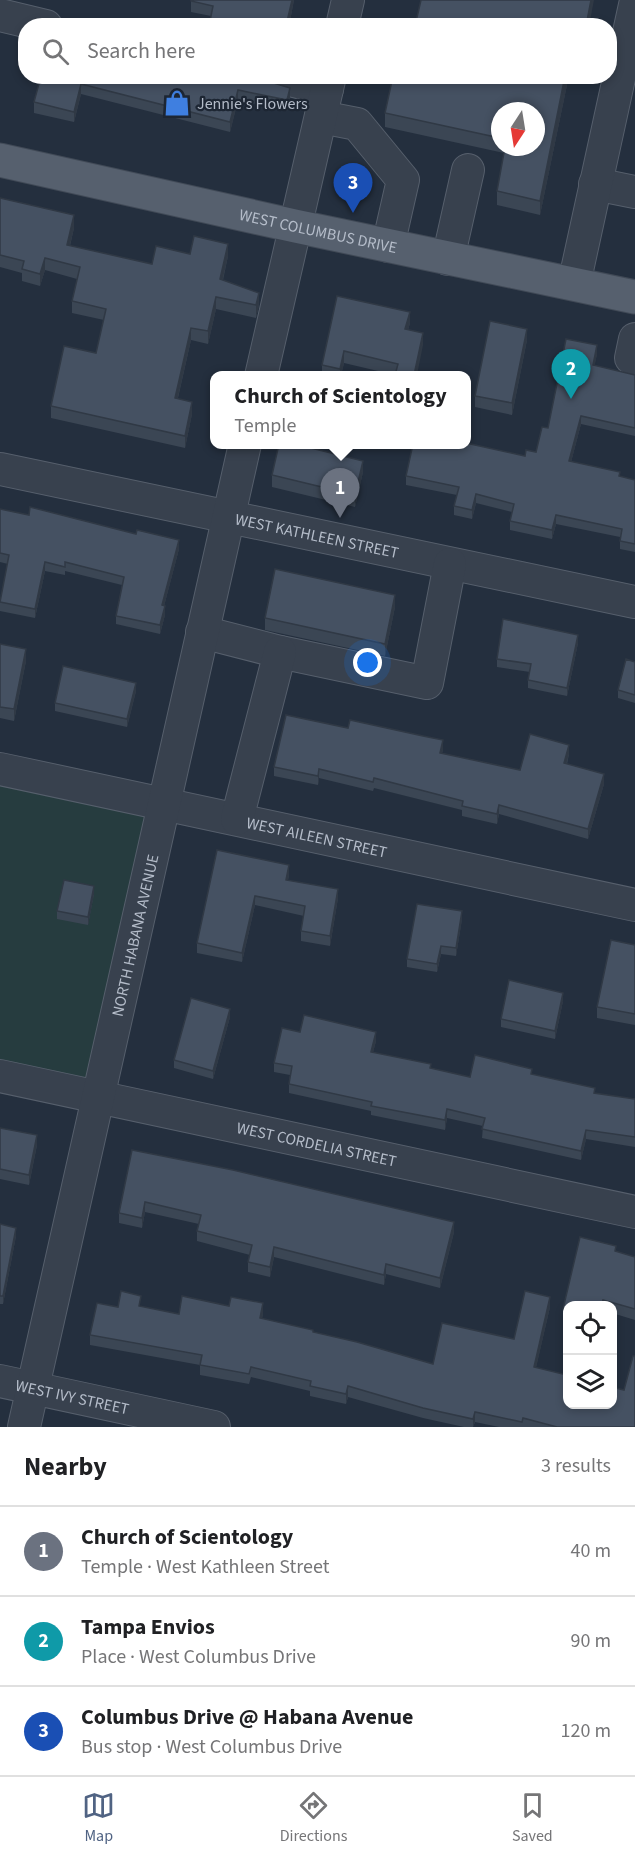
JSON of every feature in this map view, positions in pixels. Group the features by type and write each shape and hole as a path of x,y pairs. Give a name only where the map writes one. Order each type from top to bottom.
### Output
{"main road":[{"name":"WEST COLUMBUS DRIVE","path":"0,160 295,226 635,297"}],"street":[{"path":"344,18 348,0"},
{"path":"573,284 635,5"},
{"path":"0,15 18,19"},
{"path":"297,84 326,94 357,124 403,180 388,246"},
{"path":"262,371 326,94"},
{"path":"448,259 468,170"},
{"path":"595,184 635,192"},
{"name":"NORTH HABANA AVENUE","path":"24,1427 244,449"},
{"name":"WEST KATHLEEN STREET","path":"0,469 635,603"},
{"path":"202,632 280,652 427,682 450,564"},
{"path":"237,819 280,652"},
{"name":"WEST AILEEN STREET","path":"0,769 635,905"},
{"name":"WEST CORDELIA STREET","path":"0,1076 635,1212"},
{"name":"WEST IVY STREET","path":"0,1381 214,1427"}],"green space":[{"path":"0,784 148,815 88,1080 0,1062"}],"building":[{"path":"292,0 288,18 211,18 213,6 191,1"},
{"path":"421,0 591,0 588,18 417,18"},
{"path":"39,84 81,84 74,112 34,102"},
{"path":"81,84 277,84 290,88 287,100 238,90 230,122"},
{"path":"391,84 563,84 540,201 497,191 503,156 545,156 545,102 491,102 491,136 385,113"},
{"path":"0,198 74,215 67,245 152,264 156,246 190,254 194,236 228,244 220,279 259,293 256,305 216,297 208,331 191,328 175,398 192,402 185,436 51,406 64,346 96,353 106,309 72,301 80,267 45,258 40,274 22,269 24,261 0,255"},
{"path":"337,296 410,312 405,329 423,333 415,371 396,371 398,364 344,351 340,369 322,365"},
{"path":"490,321 527,329 512,403 475,396"},
{"path":"566,339 597,345 593,365 635,375 635,428 581,416 569,461 620,472 619,476 635,480 635,544 620,541 622,529 556,515 552,530 510,521 514,504 476,494 472,510 454,506 459,487 406,476 412,449 471,449 471,444 525,456 526,450 536,452 542,427 548,428"},
{"path":"278,449 315,449 363,461 355,495 272,475"},
{"path":"30,507 136,534 137,530 179,540 162,605 165,606 160,625 116,616 124,577 65,562 65,567 45,562 35,609 0,602 9,555 0,553 0,509 29,515"},
{"path":"275,569 395,595 385,644 265,618"},
{"path":"503,619 578,635 567,688 528,680 531,664 497,659"},
{"path":"0,644 26,649 14,709 0,707"},
{"path":"626,659 635,662 635,695 618,690"},
{"path":"63,666 136,683 127,719 55,703"},
{"path":"286,715 348,728 350,720 443,740 440,753 520,770 530,734 569,745 564,763 604,774 588,829 499,805 497,814 462,806 463,801 374,778 373,782 319,769 318,776 274,767"},
{"path":"217,850 289,865 286,880 338,889 330,936 301,931 305,906 255,896 242,953 197,943"},
{"path":"64,880 94,886 88,917 57,911"},
{"path":"417,904 462,911 456,948 441,946 437,964 407,959"},
{"path":"611,940 635,945 635,1014 597,1007"},
{"path":"509,980 563,993 555,1031 501,1019"},
{"path":"191,998 230,1009 213,1071 174,1060"},
{"path":"304,1015 376,1032 371,1052 431,1064 430,1068 470,1077 475,1055 532,1069 531,1074 595,1088 594,1093 635,1099 635,1137 586,1130 581,1151 482,1129 485,1118 447,1109 445,1120 371,1106 372,1102 289,1084 292,1066 274,1063 282,1028 300,1032"},
{"path":"0,1128 37,1135 29,1175 0,1169"},
{"path":"132,1150 233,1170 454,1222 440,1278 386,1264 384,1275 274,1247 270,1267 248,1262 252,1245 197,1231 201,1215 145,1202 142,1218 119,1213"},
{"path":"0,1224 16,1228 3,1296 0,1296"},
{"path":"580,1237 616,1246 615,1251 635,1257 635,1309 617,1304 617,1301 565,1301"},
{"path":"121,1291 141,1296 139,1306 179,1314 182,1296 229,1306 231,1297 263,1303 260,1318 313,1330 313,1332 433,1364 442,1323 514,1339 525,1291 550,1297 534,1367 563,1374 563,1409 617,1409 617,1388 624,1390 633,1356 635,1356 635,1427 557,1427 523,1418 522,1422 475,1412 473,1419 423,1408 348,1386 346,1394 310,1386 311,1381 251,1367 249,1374 200,1365 202,1355 90,1335 97,1303 118,1307"}],"place":[{"name":"Jennie's Flowers","path":"177,103"},
{"name":"Columbus Drive @ Habana Avenue","path":"353,213"},
{"name":"Tampa Envios","path":"571,399"},
{"name":"Church of Scientology","path":"340,518"}]}
